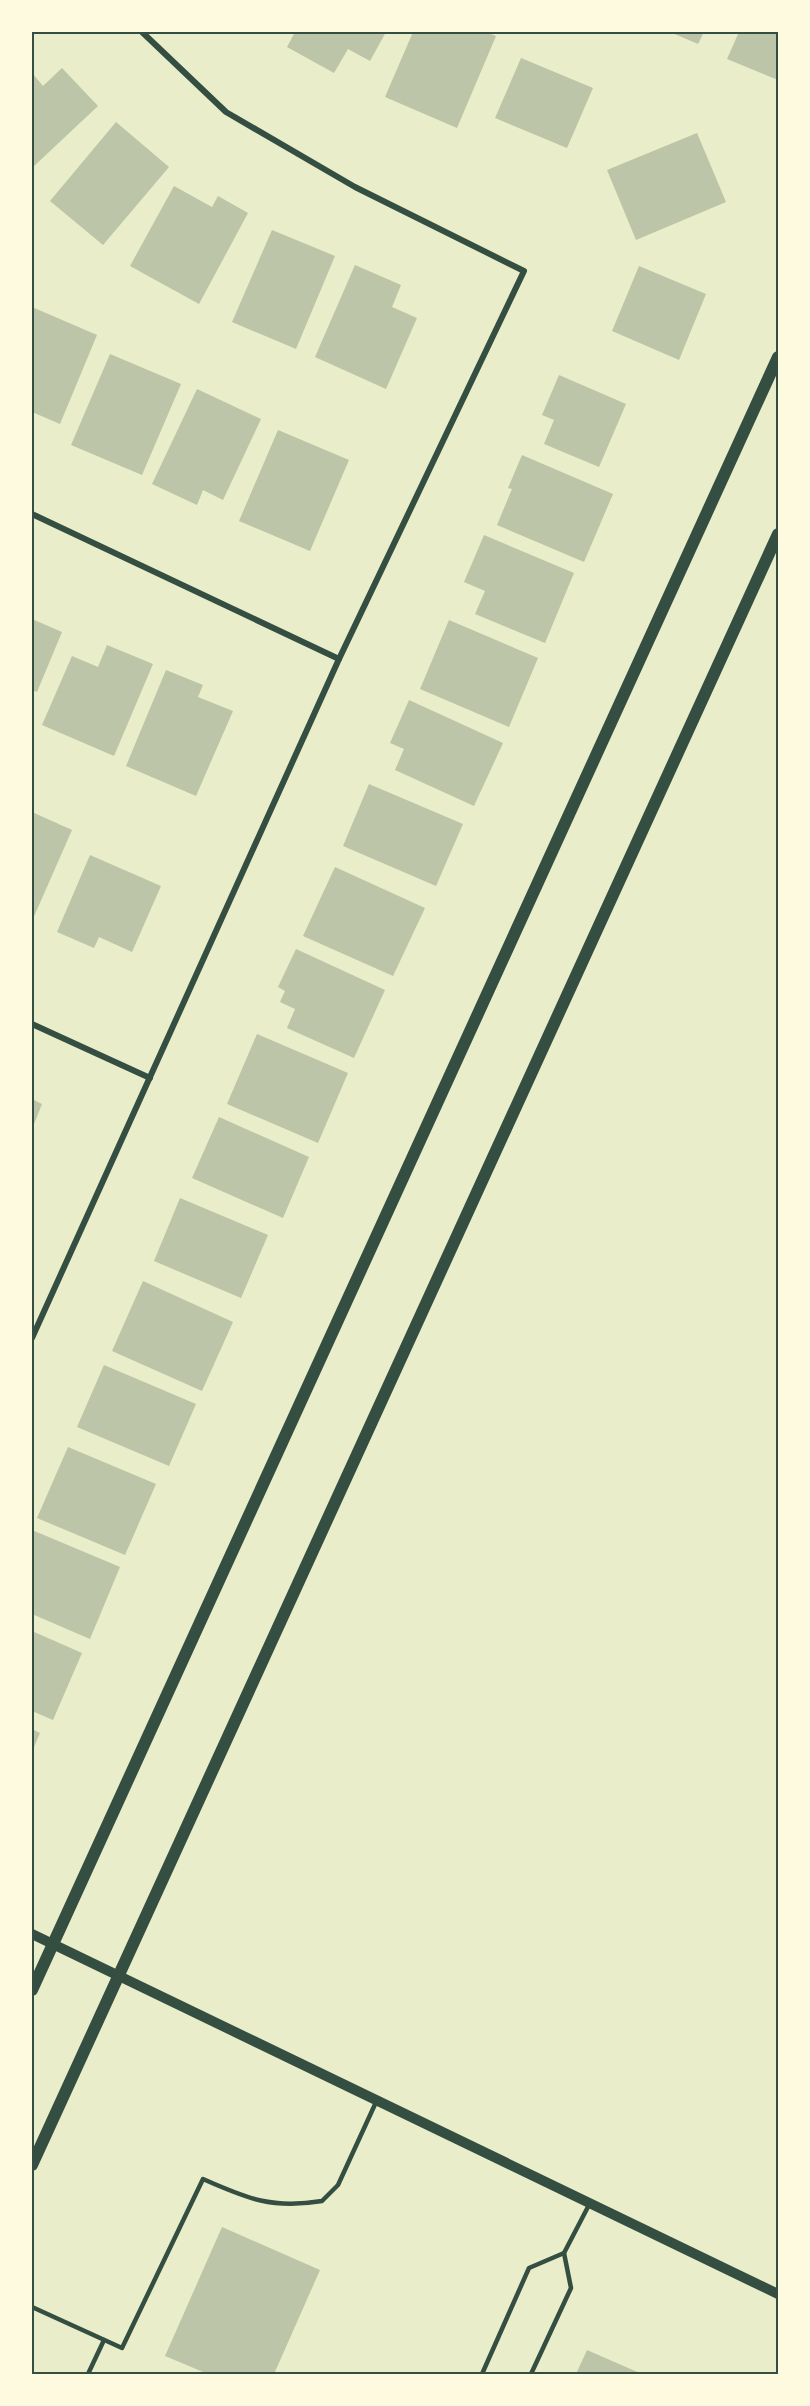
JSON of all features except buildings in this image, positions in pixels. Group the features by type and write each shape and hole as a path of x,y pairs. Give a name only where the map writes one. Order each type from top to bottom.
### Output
{"main road":[{"path":"32,1990 778,357"},
{"path":"32,2164 778,534"}],"street":[{"path":"32,1338 339,659 524,271 355,187 226,112 142,32"},
{"path":"32,514 339,659"},
{"path":"32,1024 150,1078"},
{"path":"32,1934 778,2294"}],"lane":[{"path":"32,2307 122,2348 203,2179 259,2201 276,2204 322,2201 338,2185 377,2100"},
{"path":"531,2374 571,2288 564,2253 590,2203"},
{"path":"482,2374 529,2268 564,2253"},
{"path":"88,2374 104,2340"}]}
